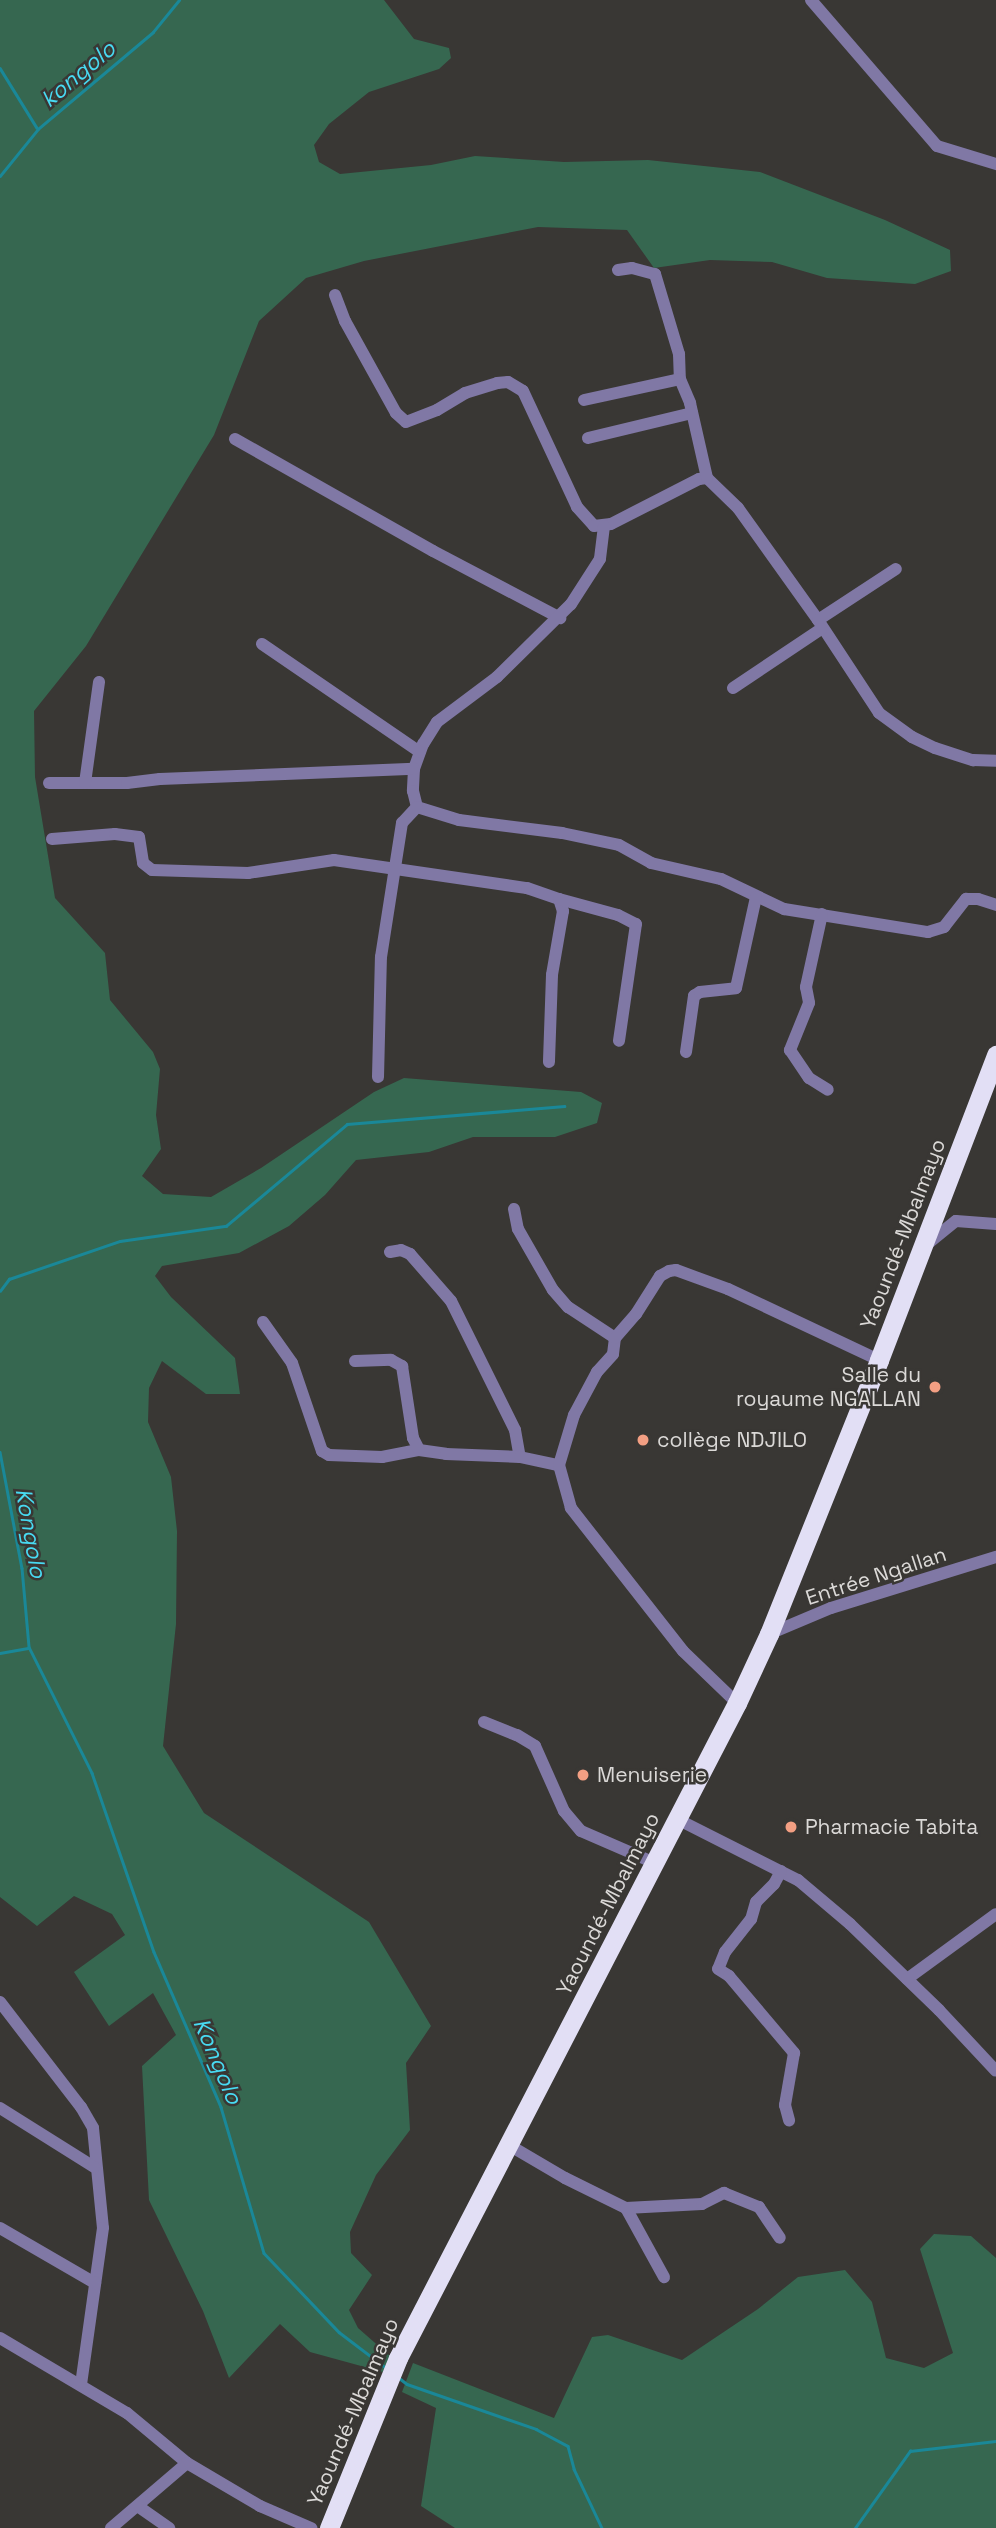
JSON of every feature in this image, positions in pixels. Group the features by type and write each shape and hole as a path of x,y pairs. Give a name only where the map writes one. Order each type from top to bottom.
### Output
{"highway":[{"name":"Yaoundé-Mbalmayo","path":"328,2528 394,2367 737,1703 769,1634 880,1360 996,1055"}],"street":[{"path":"811,0 937,146 996,164"},
{"path":"618,270 632,268 655,274 678,354 680,379 692,413 708,478 737,508 879,713 891,724 949,753 973,760 996,761"},
{"path":"335,295 345,321 396,413 405,422 482,386 508,382 523,391 577,507 594,526 604,526 699,479 708,478"},
{"path":"584,400 680,379"},
{"path":"588,438 692,413"},
{"path":"235,439 433,551 559,618"},
{"path":"417,807 413,791 414,769 437,722 497,677 559,618 583,589 600,559 604,526"},
{"path":"733,688 896,569"},
{"path":"262,644 420,752"},
{"path":"85,783 99,682"},
{"path":"48,783 414,769"},
{"path":"378,1077 380,957 402,823 417,807"},
{"path":"417,807 459,820 562,833 619,845 651,863 721,879 785,909 928,932 944,927 966,899 978,899 996,905"},
{"path":"52,839 115,834 139,837 143,863 152,870 248,873 334,860 527,888 559,900 618,915 636,924 619,1041"},
{"path":"686,1052 694,996 699,992 736,988 756,897"},
{"path":"549,1062 552,975 563,911 559,900"},
{"path":"822,914 806,987 809,1003 790,1050 808,1078 828,1090"},
{"path":"514,1209 518,1229 538,1269 553,1290 568,1307 615,1338"},
{"path":"919,1253 943,1229 956,1221 996,1224"},
{"path":"390,1252 401,1250 410,1254 451,1301 510,1420 520,1457"},
{"path":"737,1703 683,1651 571,1508 559,1465 574,1415 597,1372 613,1354 615,1338 636,1314 660,1276 676,1270 728,1289 880,1360"},
{"path":"263,1322 280,1342 292,1363 323,1451 337,1457 382,1457 419,1450 446,1454 520,1457 559,1465"},
{"path":"355,1361 391,1360 402,1366 413,1438 419,1450"},
{"name":"Entrée Ngallan","path":"769,1634 831,1608 996,1557"},
{"path":"484,1722 517,1735 535,1746 564,1811 581,1831 654,1863"},
{"path":"677,1819 798,1880 908,1979 996,2071"},
{"path":"781,1871 774,1884 766,1888 756,1902 751,1919 725,1952 718,1969 729,1976 794,2053 785,2105 789,2120"},
{"path":"908,1979 996,1916"},
{"path":"0,2001 89,2118 93,2128 94,2167 103,2228 81,2384"},
{"path":"0,2108 94,2167"},
{"path":"507,2144 565,2178 626,2207 648,2209 702,2204 724,2193 759,2207 779,2238"},
{"path":"626,2207 664,2277"},
{"path":"0,2228 95,2283"},
{"path":"0,2338 81,2384 135,2419 187,2463 260,2506 311,2528"},
{"path":"111,2528 139,2507 187,2463"},
{"path":"139,2507 169,2528"}],"green space":[{"path":"0,0 384,0 414,39 449,48 451,58 439,69 369,92 329,124 314,145 319,162 340,174 431,165 475,156 564,162 648,160 760,172 885,220 950,250 951,271 915,284 827,278 772,262 710,260 654,268 627,230 538,227 364,261 306,278 259,321 214,435 86,646 34,711 35,777 55,898 105,953 110,1000 153,1052 160,1069 156,1115 161,1149 142,1176 163,1194 211,1197 261,1168 374,1092 404,1078 581,1092 602,1103 597,1123 555,1137 473,1137 429,1152 356,1160 325,1195 289,1226 239,1253 162,1266 155,1276 171,1297 235,1358 240,1394 206,1394 162,1361 149,1388 148,1422 171,1477 177,1531 176,1624 163,1746 204,1813 369,1922 431,2026 406,2063 410,2130 376,2175 350,2232 351,2253 372,2275 349,2310 358,2328 390,2356 383,2372 310,2352 280,2324 229,2378 203,2311 149,2200 142,2066 176,2035 153,1993 109,2026 74,1972 125,1935 112,1914 74,1896 37,1926 0,1897"},
{"path":"934,2234 971,2236 996,2258 996,2528 455,2528 421,2506 436,2408 402,2392 413,2363 554,2418 592,2337 608,2335 682,2360 758,2309 798,2277 845,2270 872,2302 886,2358 924,2368 953,2353 920,2249"}],"waterway":[{"name":"kongolo","path":"0,176 38,129 153,32 179,0"},
{"path":"0,68 37,128"},
{"path":"0,1291 9,1279 120,1241 226,1226 347,1124 564,1106"},
{"name":"Kongolo","path":"0,1452 22,1568 29,1647 92,1773 154,1952 221,2107 264,2253 339,2332 385,2367"},
{"path":"0,1653 28,1648"},
{"name":"Kongolo","path":"398,2377 407,2384 536,2429 568,2446 574,2469 602,2528"},
{"path":"855,2528 910,2451 996,2441"}],"place":[{"name":"Salle du royaume NGALLAN","path":"935,1387"},
{"name":"collège NDJILO","path":"643,1440"},
{"name":"Menuiserie","path":"583,1775"},
{"name":"Pharmacie Tabita","path":"791,1827"}]}
